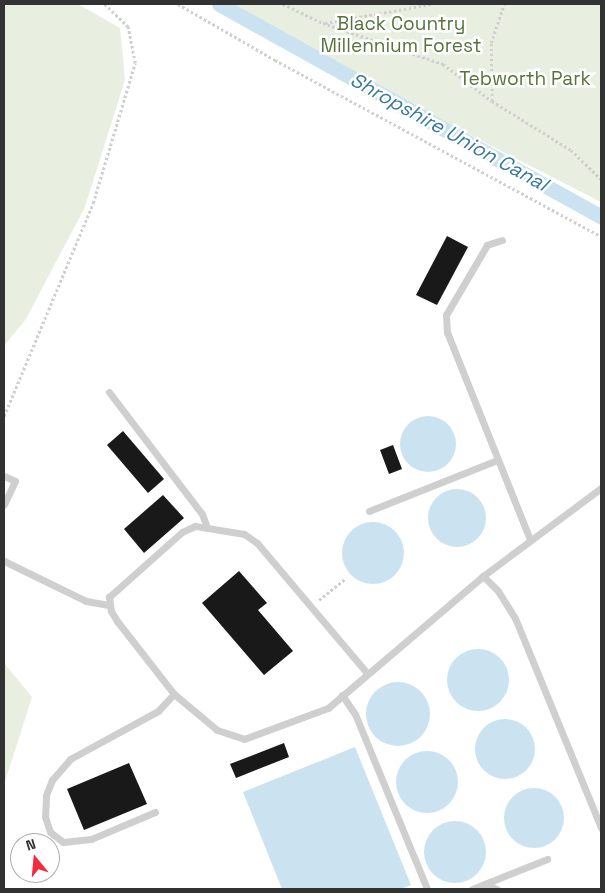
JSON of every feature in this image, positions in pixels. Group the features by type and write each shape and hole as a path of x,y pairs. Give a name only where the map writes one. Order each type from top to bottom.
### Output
{"lane":[{"path":"502,240 487,245 446,315 452,349 530,540"},
{"path":"109,392 202,514 206,525"},
{"path":"369,511 497,460"},
{"path":"4,476 15,481 4,505"},
{"path":"366,673 257,543 244,534 206,525 182,532 114,590 109,597 109,605 117,621 174,694 217,730 244,738 313,715 342,695 483,576 601,488"},
{"path":"4,561 86,601 109,605"},
{"path":"483,576 498,591 515,618 601,828"},
{"path":"155,812 91,839 63,842 50,832 45,817 46,795 52,780 70,759 158,711 174,694"},
{"path":"342,695 355,714 427,889"},
{"path":"472,889 547,859"},
{"path":"487,884 497,889"}],"path":[{"path":"4,416 93,203 136,64 128,27 104,4"},
{"path":"178,4 275,60 601,236"},
{"path":"283,4 323,23 443,64 492,101 571,150 601,179"},
{"path":"323,23 432,4"},
{"path":"492,101 491,43 504,4"},
{"path":"310,608 346,578"}],"green space":[{"path":"4,4 78,4 120,28 125,80 85,207 26,319 4,346"},
{"name":"Tebworth Park","path":"231,4 601,4 601,202 394,96"},
{"path":"4,663 32,697 4,785"}],"water":[{"path":"428,416 439,418 448,424 454,433 456,444 454,455 448,464 439,470 428,472 417,470 408,464 402,455 400,444 402,433 408,424 417,418"},
{"path":"451,489 463,489 478,497 486,512 486,524 478,539 463,547 451,547 436,539 428,524 428,512 436,497"},
{"path":"367,522 379,522 395,531 402,541 404,553 402,565 395,575 379,584 367,584 356,579 347,570 342,559 342,547 347,536 356,527"},
{"path":"478,649 490,652 500,658 506,668 509,680 506,692 500,702 490,708 478,711 466,708 456,702 450,692 447,680 450,668 456,658 466,652"},
{"path":"398,682 416,688 424,696 430,714 424,732 416,740 398,746 380,740 372,732 366,714 372,696 380,688"},
{"path":"499,719 511,719 522,724 530,732 535,743 533,761 522,774 511,779 499,779 488,774 480,766 475,755 475,743 480,732 488,724"},
{"path":"355,747 411,885 401,889 282,889 243,792"},
{"path":"421,751 433,751 449,760 456,770 458,782 456,794 449,804 433,813 421,813 410,808 401,799 396,788 396,776 401,765 410,756"},
{"path":"528,788 540,788 551,793 559,801 564,812 562,830 551,843 540,848 528,848 517,843 509,835 504,824 504,812 509,801 517,793"},
{"path":"449,821 461,821 477,830 484,840 486,852 484,864 477,874 461,883 449,883 438,878 429,869 424,858 424,846 429,835 438,826"}],"building":[{"path":"447,236 468,247 437,305 416,295"},
{"path":"123,431 164,479 148,493 107,445"},
{"path":"393,445 402,469 389,474 380,450"},
{"path":"163,495 184,518 144,553 124,529"},
{"path":"239,571 267,603 258,610 293,651 264,675 202,603"},
{"path":"284,743 289,757 236,778 230,764"},
{"path":"129,763 147,804 84,830 67,789"}],"waterway":[{"name":"Shropshire Union Canal","path":"219,4 601,217"}],"park label":[{"name":"Black Country Millennium Forest","path":"401,35"}]}
